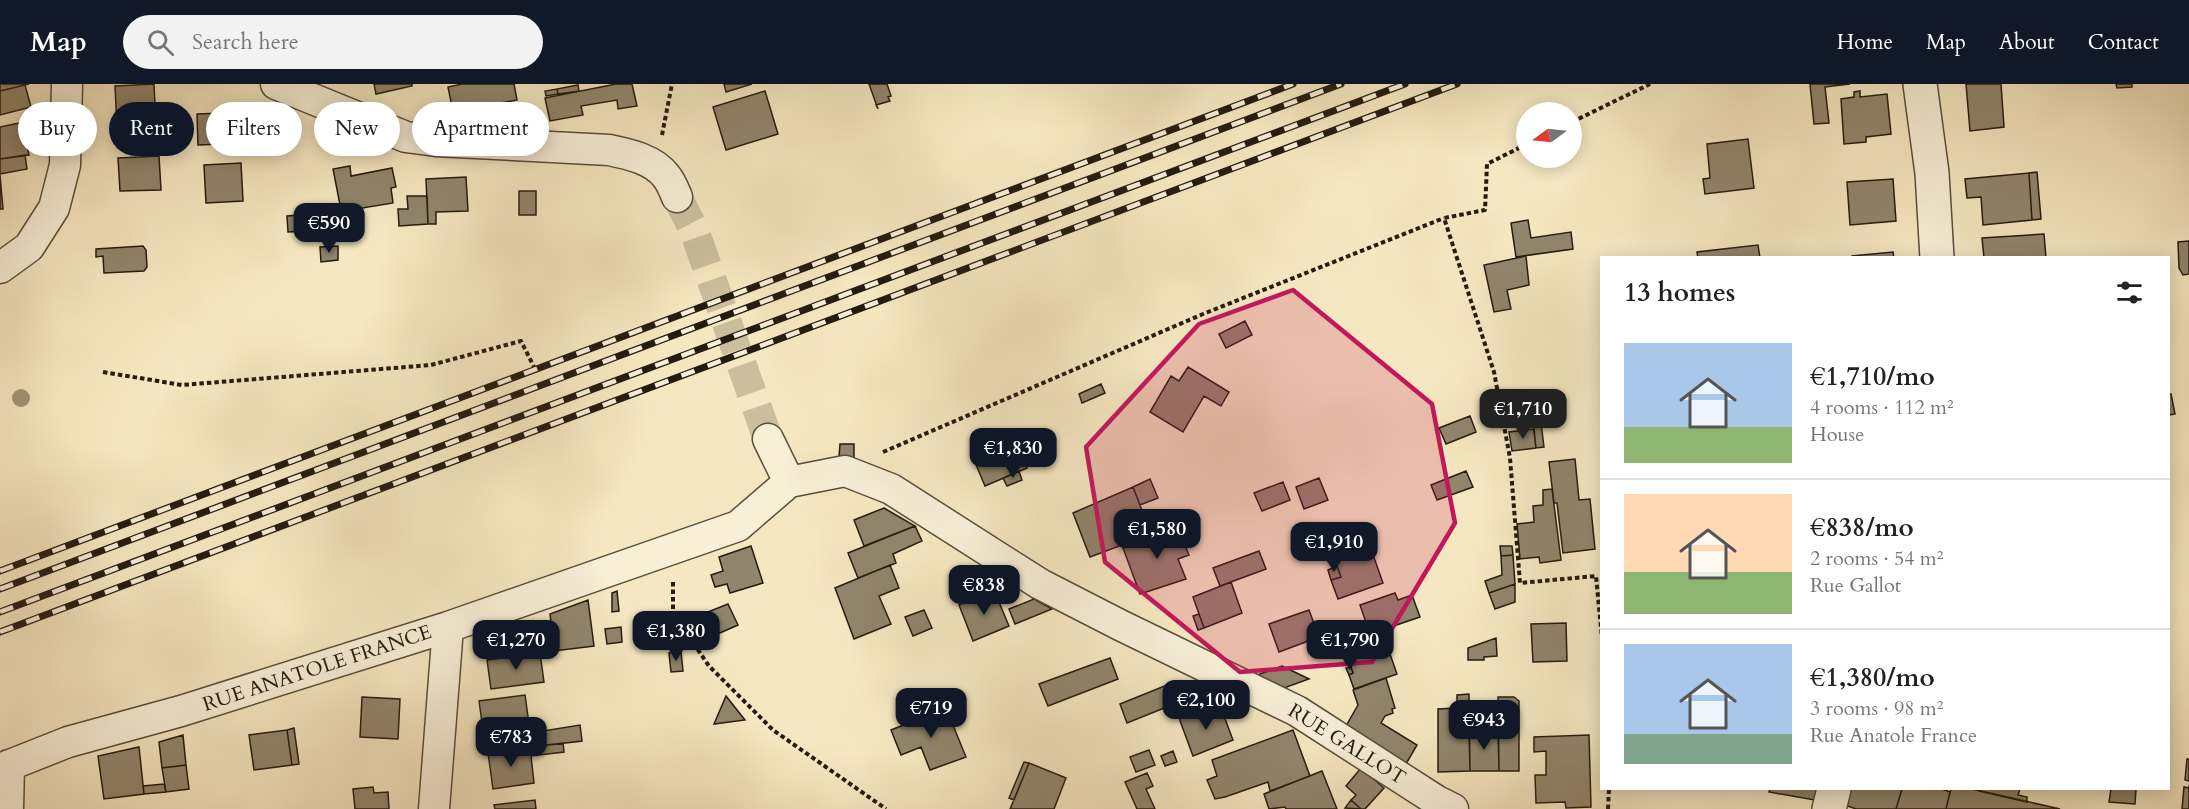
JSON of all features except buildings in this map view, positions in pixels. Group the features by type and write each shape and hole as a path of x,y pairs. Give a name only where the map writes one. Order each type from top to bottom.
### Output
{"street":[{"path":"0,268 29,247 54,208 65,165 67,84"},
{"path":"276,84 406,137 436,141 609,150 631,155 654,164 666,175 677,197"},
{"path":"1920,84 1932,173 1938,256"},
{"path":"768,439 789,482"},
{"name":"RUE GALLOT","path":"789,482 845,471 891,489 1040,584 1297,711 1437,801 1454,809"},
{"name":"RUE ANATOLE FRANCE","path":"4,767 68,742 181,711 448,627 738,526 789,482"},
{"path":"434,809 448,627"},
{"path":"4,767 8,809"},
{"path":"1829,809 1834,790"}],"path":[{"path":"654,164 661,142 672,84"},
{"path":"1582,117 1650,84"},
{"path":"876,455 1203,314 1444,218 1485,210 1487,164 1516,150"},
{"path":"1444,218 1494,372 1510,459 1520,582 1596,576 1600,617"},
{"path":"103,372 182,385 431,365 521,341 535,369"},
{"path":"672,548 673,613 709,666 773,730 886,809"},
{"path":"1608,809 1609,790"}],"highlighted area":[{"path":"1293,290 1432,404 1455,523 1372,662 1240,672 1105,562 1086,447 1199,324"}],"tunnel":[{"path":"677,197 694,230 768,439"}],"railway":[{"path":"0,571 1293,84"},
{"path":"0,589 1341,84"},
{"path":"0,612 1405,84"},
{"path":"0,632 1457,84"}]}
